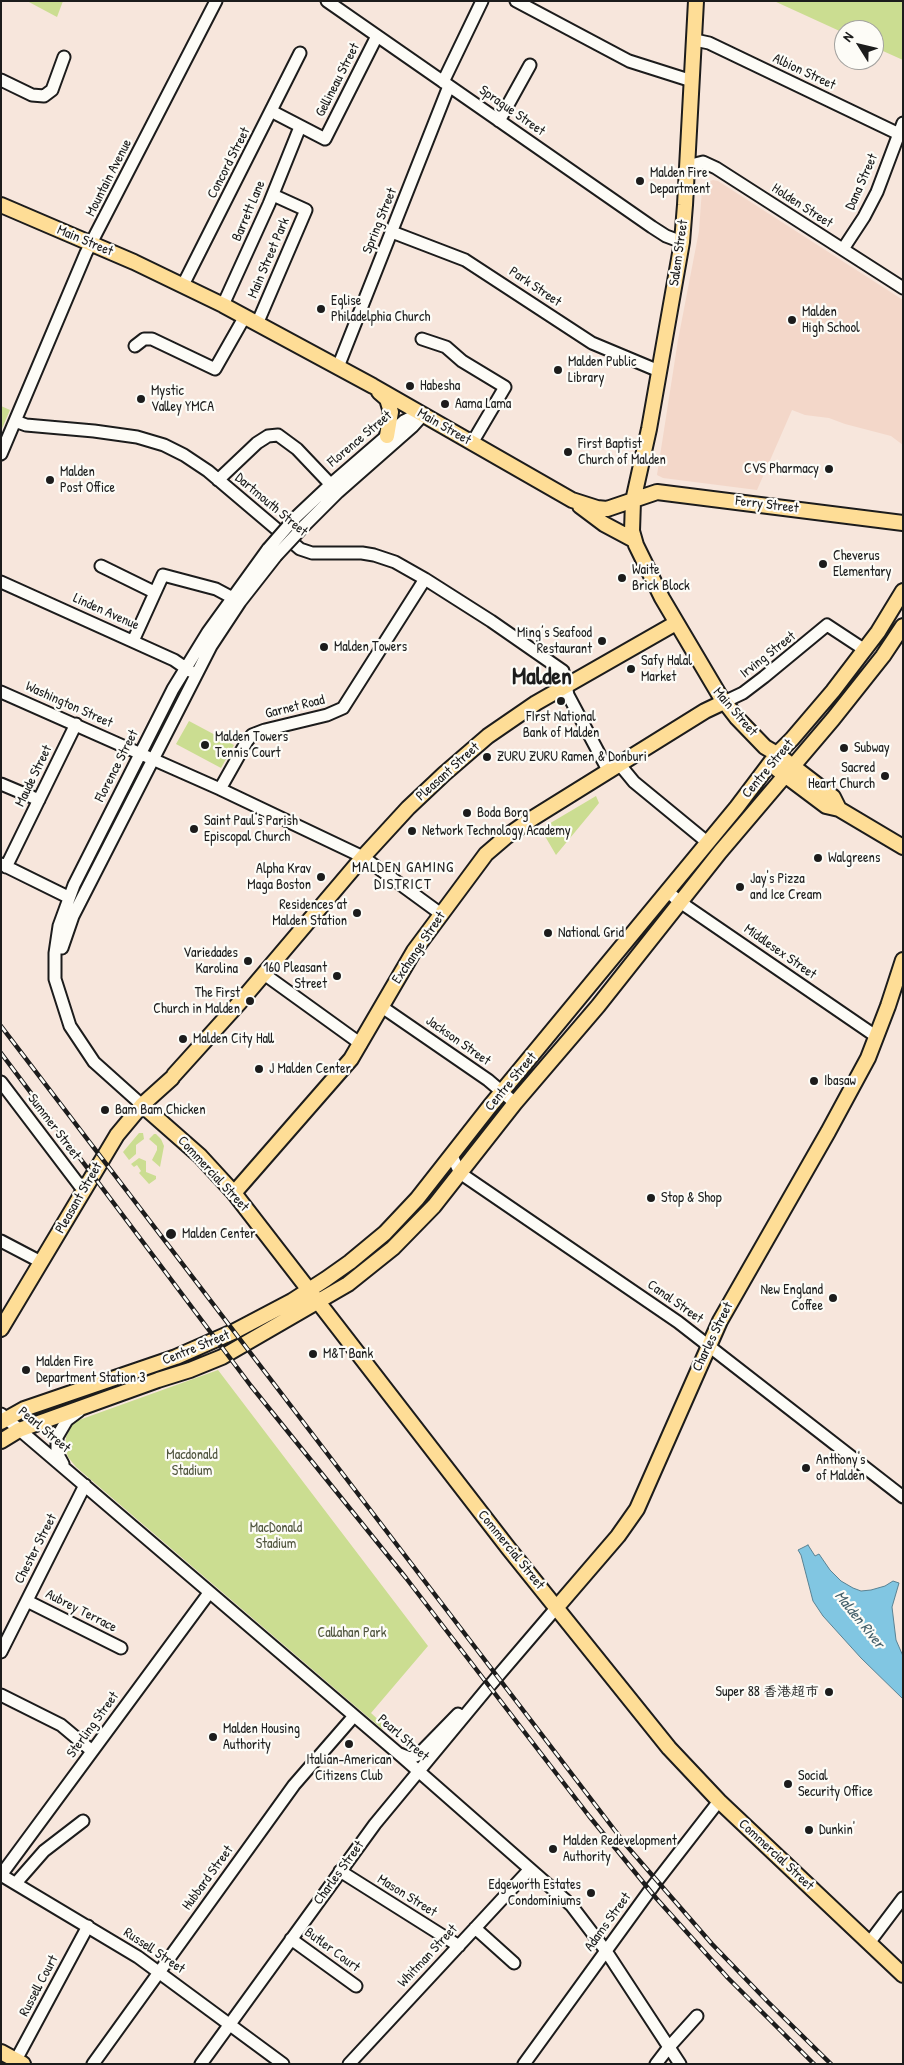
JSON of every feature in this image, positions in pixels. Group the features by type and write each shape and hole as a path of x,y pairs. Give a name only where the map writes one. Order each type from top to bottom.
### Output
{"main road":[{"name":"Salem Street","path":"633,501 682,242 696,1"},
{"name":"Main Street","path":"1,205 92,243 182,285 373,386 572,500 596,508 607,509 633,501 631,521 634,540 647,570 676,623 724,702 771,755 788,771 833,797 839,809 903,848"},
{"path":"373,386 384,396 389,404 391,414 387,436"},
{"name":"Ferry Street","path":"633,501 657,492 903,523"},
{"path":"572,500 604,524 634,540"},
{"name":"Centre Street","path":"3,1418 20,1410 150,1366 207,1344 270,1313 310,1289 350,1262 385,1233 417,1199 707,842 771,755 806,724 865,650 889,616 903,591"},
{"name":"Pleasant Street","path":"1,1329 117,1135 142,1104 173,1076 264,974 363,857 408,808 461,759 501,726 566,685 676,623"},
{"name":"Centre Street","path":"1,1440 19,1430 207,1364 320,1302 348,1284 410,1233 515,1103 598,1006 680,902 878,664 903,626"},
{"name":"Exchange Street","path":"234,1193 342,1071 361,1044 407,962 479,863 506,836 705,711 724,702"},
{"name":"Charles Street","path":"557,1608 618,1536 637,1509 720,1321 858,1078 877,1037 903,960"},
{"name":"Commercial Street","path":"142,1104 200,1156 234,1193 509,1549 669,1748 719,1801 903,1975"},
{"path":"1,2052 20,2062"}],"street":[{"name":"Mountain Avenue","path":"1,454 92,243 216,1"},
{"name":"Sprague Street","path":"327,1 666,236 682,242"},
{"name":"Spring Street","path":"338,367 392,232 446,84 482,1"},
{"path":"516,1 629,61 692,81"},
{"name":"Gellineau Street","path":"300,126 325,139 377,36"},
{"name":"Albion Street","path":"695,40 709,43 901,128"},
{"name":"Concord Street","path":"182,285 300,53"},
{"path":"1,80 32,95 44,96 53,87 64,57"},
{"path":"499,120 530,64"},
{"path":"272,111 300,126"},
{"name":"Barrett Lane","path":"222,306 273,195 300,126"},
{"name":"Dana Street","path":"843,249 864,217 877,192 901,128"},
{"name":"Holden Street","path":"687,166 703,162 716,168 902,287"},
{"name":"Main Street Park","path":"250,321 306,210 273,195"},
{"name":"Park Street","path":"392,232 465,260 592,343 659,371"},
{"path":"135,346 144,339 152,339 215,369 250,321"},
{"path":"422,340 446,347 462,361 505,388 472,444"},
{"name":"Florence Street","path":"142,1104 101,1069 87,1054 70,1026 55,979 54,968 59,926 68,897 186,667 231,597 300,522 387,436 404,421 414,416 422,415"},
{"name":"Florence Street","path":"334,488 414,426 422,415"},
{"name":"Dartmouth Street","path":"15,421 26,425 88,430 137,437 164,445 184,454 218,480 285,538 304,551 374,555 395,562 425,578 560,668 565,675 566,685"},
{"path":"218,480 257,444 268,436 275,435 281,436 290,442 334,488"},
{"name":"Florence Street","path":"61,997 60,961 65,934 196,675 225,623 272,552"},
{"path":"101,566 154,592"},
{"path":"133,641 154,592 164,575 218,590 231,597"},
{"name":"Garnet Road","path":"220,789 250,738 265,730 334,713 345,706 425,578"},
{"name":"Linden Avenue","path":"1,582 133,641 186,667 196,675"},
{"name":"Irving Street","path":"724,702 744,693 827,625 865,650"},
{"path":"566,685 568,695 614,768 707,842"},
{"name":"Washington Street","path":"1,692 140,754 153,758 363,857 441,914"},
{"name":"Maude Street","path":"3,866 39,800 76,724"},
{"path":"1,784 39,800"},
{"path":"3,866 68,897"},
{"path":"82,867 96,873"},
{"name":"Middlesex Street","path":"667,891 680,902 877,1037"},
{"path":"264,974 361,1044"},
{"name":"Jackson Street","path":"382,1007 488,1080 515,1103"},
{"name":"Summer Street","path":"1,1082 82,1193"},
{"path":"452,1156 460,1173"},
{"name":"Canal Street","path":"460,1173 670,1317 903,1496"},
{"path":"1,1241 41,1262"},
{"name":"Pearl Street","path":"67,1470 56,1453 57,1437 67,1420 84,1407"},
{"name":"Pearl Street","path":"3,1418 67,1470 419,1771 575,1909 606,1951 680,2064"},
{"name":"Chester Street","path":"1,1652 85,1486"},
{"name":"Sterling Street","path":"1,1875 209,1593"},
{"name":"Aubrey Terrace","path":"27,1601 121,1648"},
{"name":"Charles Street","path":"201,2064 375,1824 557,1608"},
{"name":"Charles Street","path":"395,1751 408,1758 418,1755 463,1708 486,1690"},
{"path":"1,1695 61,1726 92,1751"},
{"name":"Hubbard Street","path":"93,2064 294,1785 354,1716"},
{"name":"Adams Street","path":"524,2064 719,1801"},
{"path":"16,1883 44,1850 83,1822"},
{"name":"Whitman Street","path":"348,2064 530,1869"},
{"name":"Mason Street","path":"340,1871 458,1946"},
{"name":"Russell Street","path":"1,1875 88,1926 159,1971 283,2064"},
{"path":"869,1943 903,1898"},
{"name":"Russell Court","path":"20,2062 88,1926"},
{"path":"475,1928 514,1963"},
{"name":"Butler Court","path":"291,1939 356,1986"},
{"path":"656,2064 669,2046 697,2016"}],"shaded area":[{"name":"Malden High School","path":"713,180 718,181 903,300 903,445 891,436 829,418 805,415 792,410 757,490 663,478 657,475 678,340 699,231 702,189 705,183"}],"green space":[{"path":"27,1 63,1 57,17"},
{"path":"774,1 903,1 903,60 884,51 884,20 834,20 834,28"},
{"path":"1,406 10,410 1,431"},
{"name":"Malden Towers Tennis Court","path":"189,721 234,745 221,768 176,744"},
{"path":"596,796 599,803 556,855 542,828"},
{"path":"139,1133 143,1133 144,1139 136,1145 136,1154 129,1160 123,1152"},
{"path":"154,1134 161,1139 164,1146 160,1167 152,1160 157,1146 149,1139"},
{"path":"139,1158 146,1161 146,1172 156,1176 156,1179 149,1184 139,1173 141,1171 137,1165 134,1167 131,1164"},
{"name":"Macdonald Stadium","path":"218,1370 428,1646 371,1713 385,1726 382,1729 76,1467 68,1457 65,1446 66,1437 72,1425 79,1420"}],"water":[{"name":"Malden River","path":"808,1545 815,1556 819,1554 830,1570 841,1581 853,1588 861,1591 871,1590 885,1586 893,1581 899,1583 892,1607 896,1640 903,1656 903,1699 861,1658 823,1616 813,1601 798,1550"}],"railway":[{"path":"1,1026 626,1845 712,1944 831,2064"},
{"path":"1,1053 251,1386 406,1578 589,1816 656,1898 728,1978 814,2064"}],"place":[{"name":"Malden Fire Department","path":"640,181"},
{"name":"Eglise Philadelphia Church","path":"321,309"},
{"name":"Malden High School","path":"792,320"},
{"name":"Malden Public Library","path":"558,370"},
{"name":"Habesha","path":"410,386"},
{"name":"Mystic Valley YMCA","path":"141,399"},
{"name":"Aama Lama","path":"445,404"},
{"name":"First Baptist Church of Malden","path":"568,452"},
{"name":"CVS Pharmacy","path":"829,469"},
{"name":"Malden Post Office","path":"50,480"},
{"name":"Cheverus Elementary","path":"823,564"},
{"name":"Waite Brick Block","path":"622,578"},
{"name":"Ming’s Seafood Restaurant","path":"602,641"},
{"name":"Malden Towers","path":"324,647"},
{"name":"Safy Halal Market","path":"631,669"},
{"name":"FIrst National Bank of Malden","path":"561,701"},
{"name":"Malden Towers Tennis Court","path":"205,745"},
{"name":"Subway","path":"844,748"},
{"name":"ZURU ZURU Ramen & Donburi","path":"487,757"},
{"name":"Sacred Heart Church","path":"885,776"},
{"name":"Boda Borg","path":"467,813"},
{"name":"Saint Paul's Parish Episcopal Church","path":"194,829"},
{"name":"Network Technology Academy","path":"412,831"},
{"name":"Walgreens","path":"818,858"},
{"name":"Alpha Krav Maga Boston","path":"321,877"},
{"name":"Jay's Pizza and Ice Cream","path":"740,887"},
{"name":"Residences at Malden Station","path":"357,913"},
{"name":"National Grid","path":"548,933"},
{"name":"Variedades Karolina","path":"248,961"},
{"name":"160 Pleasant Street","path":"337,976"},
{"name":"The First Church in Malden","path":"250,1001"},
{"name":"Malden City Hall","path":"183,1039"},
{"name":"J Malden Center","path":"259,1069"},
{"name":"Ibasaw","path":"814,1081"},
{"name":"Bam Bam Chicken","path":"105,1110"},
{"name":"Stop & Shop","path":"651,1198"},
{"name":"Malden Center","path":"171,1234"},
{"name":"New England Coffee","path":"833,1298"},
{"name":"M&T Bank","path":"313,1354"},
{"name":"Malden Fire Department Station 3","path":"26,1370"},
{"name":"Anthony's of Malden","path":"806,1468"},
{"name":"Super 88 香港超市","path":"829,1692"},
{"name":"Malden Housing Authority","path":"213,1737"},
{"name":"Italian-American Citizens Club","path":"349,1744"},
{"name":"Social Security Office","path":"788,1784"},
{"name":"Dunkin'","path":"809,1830"},
{"name":"Malden Redevelopment Authority","path":"553,1849"},
{"name":"Edgeworth Estates Condominiums","path":"591,1893"}],"district":[{"name":"Malden","path":"542,678"},
{"name":"MALDEN GAMING DISTRICT","path":"403,876"}],"park label":[{"name":"MacDonald Stadium","path":"276,1536"},
{"name":"Callahan Park","path":"352,1633"}]}
